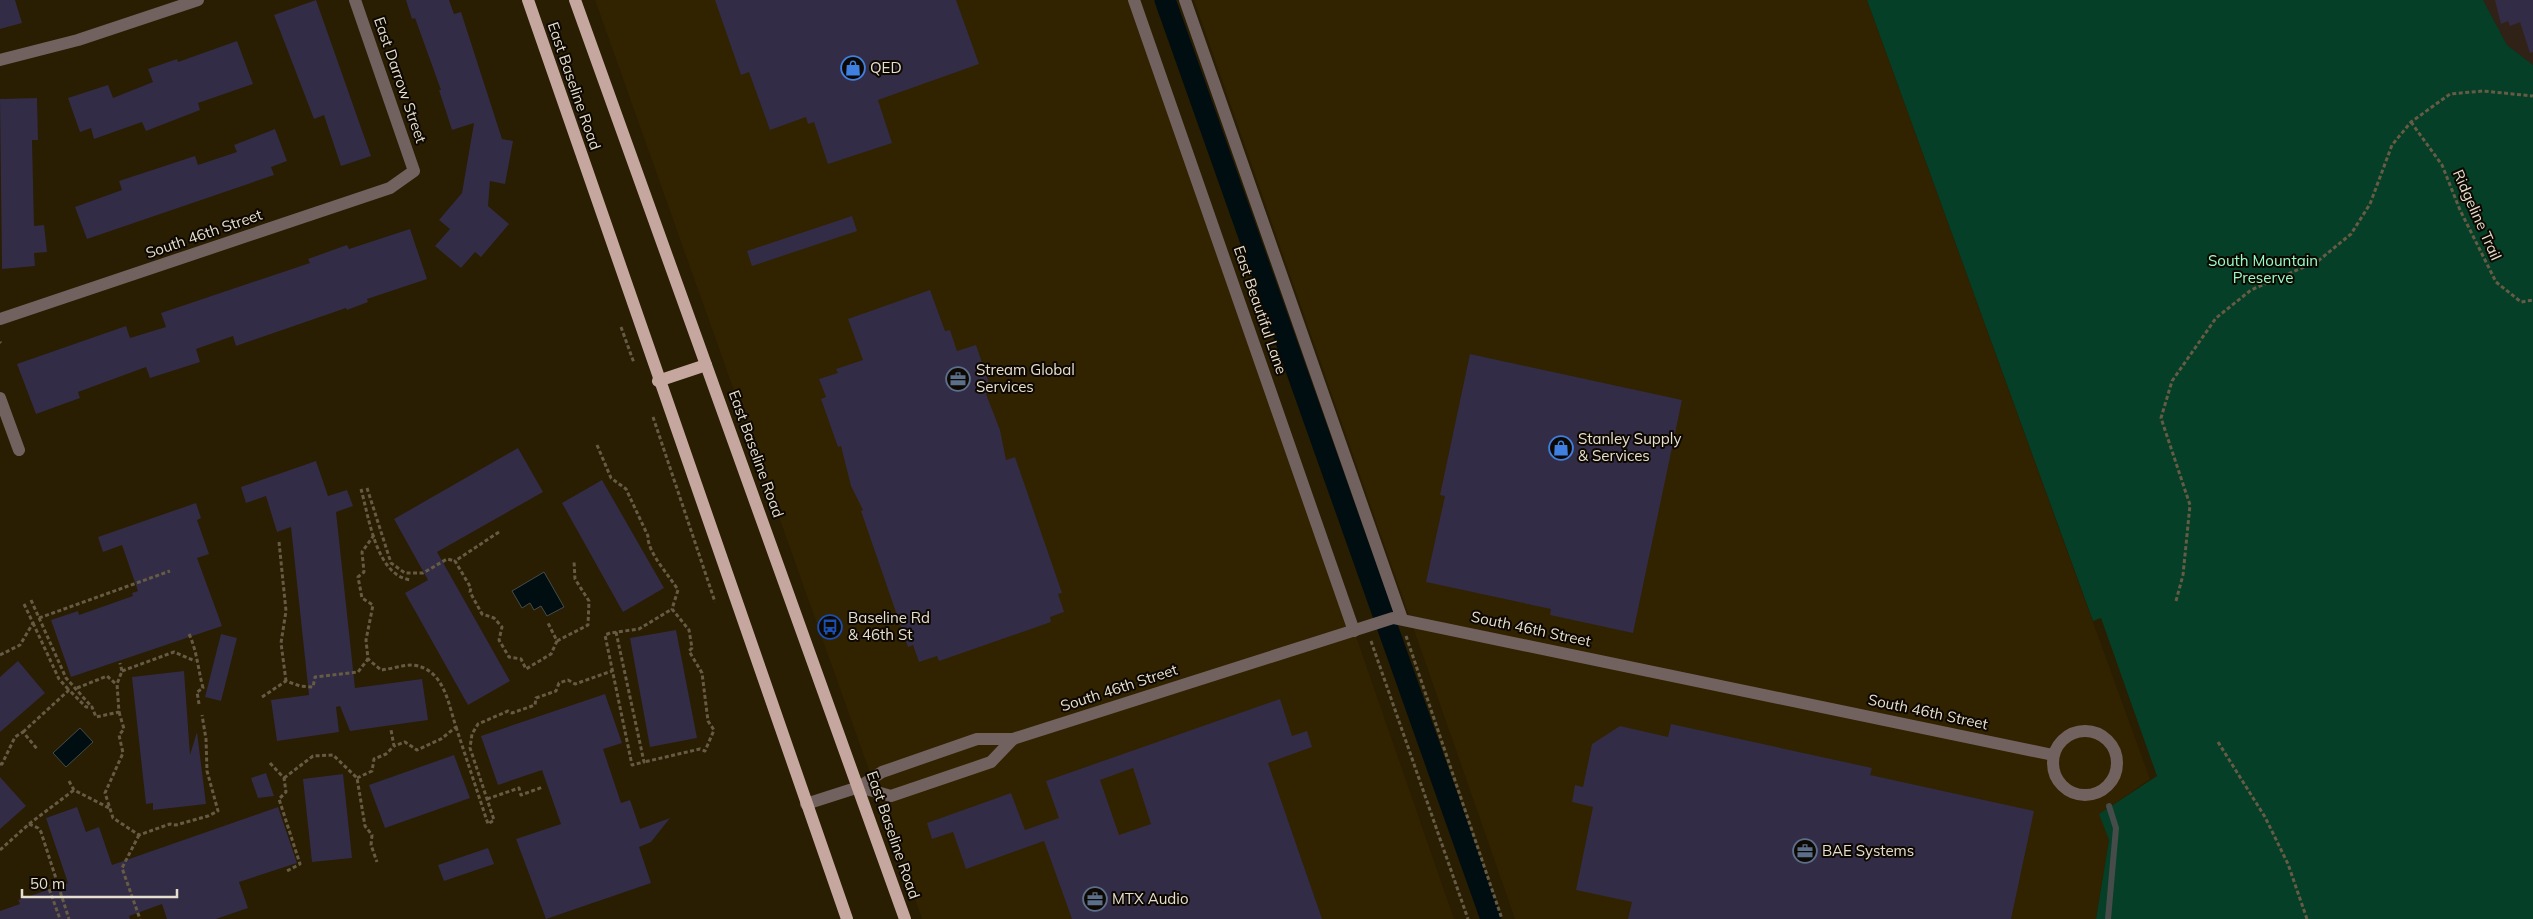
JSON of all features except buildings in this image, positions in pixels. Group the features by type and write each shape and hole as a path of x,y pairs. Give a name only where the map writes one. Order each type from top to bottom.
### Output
{"main road":[{"name":"East Baseline Road","path":"528,0 658,381 847,919"},
{"name":"East Baseline Road","path":"575,0 905,919"},
{"path":"658,381 706,365"}],"street":[{"path":"0,60 78,40 198,0"},
{"name":"East Darrow Street","path":"355,0 414,171"},
{"name":"East Beautiful Lane","path":"1134,0 1364,627"},
{"path":"1185,0 1398,618"},
{"name":"South 46th Street","path":"0,319 390,188 414,171"},
{"path":"0,398 19,450"},
{"name":"South 46th Street","path":"806,804 859,787 882,772 977,739 1013,739 1364,627 1398,618 2053,755"},
{"path":"2078,731 2096,732 2110,743 2117,760 2117,769 2114,778 2101,791 2084,795 2075,794 2060,783 2053,765 2053,755 2062,740 2069,734 2078,731"},
{"name":"South 46th Street","path":"859,787 891,796 991,762 1013,739"}],"path":[{"path":"2176,601 2183,575 2190,505 2161,418 2172,382 2216,318 2250,290 2318,261 2351,234 2370,204 2392,145 2411,122 2450,94 2483,91 2533,96"},
{"name":"Ridgeline Trail","path":"2411,122 2442,164 2460,210 2496,282 2521,302 2533,300"},
{"path":"621,327 634,363"},
{"path":"653,418 715,602"},
{"path":"597,445 612,478 626,489 648,536 648,544 657,561 664,566 678,590 672,609 639,629 608,633 605,638 632,765 700,749 705,751 714,730 708,721 702,673 689,652 692,648 689,630 672,609"},
{"path":"367,488 391,563 405,573 423,572 447,559 455,561 500,532"},
{"path":"361,489 382,560 390,570 411,580"},
{"path":"262,697 286,682 313,687 316,677 358,672 368,659 366,640 373,605 362,598 358,577 364,572 362,552 374,535"},
{"path":"279,542 286,611 281,643 286,682"},
{"path":"455,561 482,614 494,618 502,627 499,640 510,657 521,659 526,669 551,654 557,641 588,625 589,601 576,579 574,561"},
{"path":"38,618 170,571"},
{"path":"31,600 66,678 92,706 96,717 119,712"},
{"path":"24,604 59,679 86,707 92,706"},
{"path":"1398,618 1502,919"},
{"path":"0,655 20,645 33,623"},
{"path":"548,623 557,641"},
{"path":"1364,627 1468,919"},
{"path":"616,632 644,762"},
{"path":"189,634 196,651 195,662 203,688 197,692 199,704"},
{"path":"122,671 174,652 195,662"},
{"path":"368,659 382,670 413,665 435,674 447,694 488,824 494,820 470,748 472,734 478,724 508,711 512,713 534,705 536,698 556,691 559,683 568,680 575,684 612,671"},
{"path":"120,663 122,671 117,684 119,712 124,729 119,735 123,753 105,792 113,818 139,835"},
{"path":"77,688 107,676 117,684"},
{"path":"0,764 2,764 15,737 69,690"},
{"path":"140,919 122,868 139,835 170,824 176,825 208,816 218,811 207,771 206,739 202,715"},
{"path":"357,778 372,770 374,759 386,754 394,746 405,742 417,750 441,739 456,727"},
{"path":"391,730 394,746"},
{"path":"23,732 38,750"},
{"path":"2218,742 2266,817 2288,864 2307,919"},
{"path":"284,778 313,756 333,755 357,778 365,826 372,836 371,845 377,862"},
{"path":"270,763 284,778 286,792 279,799 300,864 287,871"},
{"path":"68,780 74,790 110,808"},
{"path":"487,799 519,788 522,795 543,787"},
{"path":"0,850 29,824 74,790"},
{"path":"29,824 38,828 41,832 69,919"},
{"path":"47,882 60,919"}],"shaded area":[{"path":"595,0 1130,0 1184,140 1454,919 922,919"},
{"path":"1194,0 1867,0 2150,779 2100,814 2109,840 2096,919 1515,919"},
{"path":"2483,0 2533,0 2533,65 2507,45"},
{"path":"544,572 564,607 547,616 541,606 534,610 530,603 522,608 512,591"},
{"path":"80,728 93,742 66,767 53,753"}],"green space":[{"name":"South Mountain Preserve","path":"1867,0 2483,0 2507,45 2533,65 2533,919 2096,919 2109,840 2099,814 2157,776 2101,618 2093,621"}],"waterway":[{"path":"1165,0 1491,919"},
{"path":"2108,919 2116,828 2109,806"}],"place":[{"name":"QED","path":"853,68"},
{"name":"Stream Global Services","path":"958,379"},
{"name":"Stanley Supply & Services","path":"1561,448"},
{"name":"Baseline Rd & 46th St","path":"830,627"},
{"name":"BAE Systems","path":"1805,851"},
{"name":"MTX Audio","path":"1095,899"}]}
